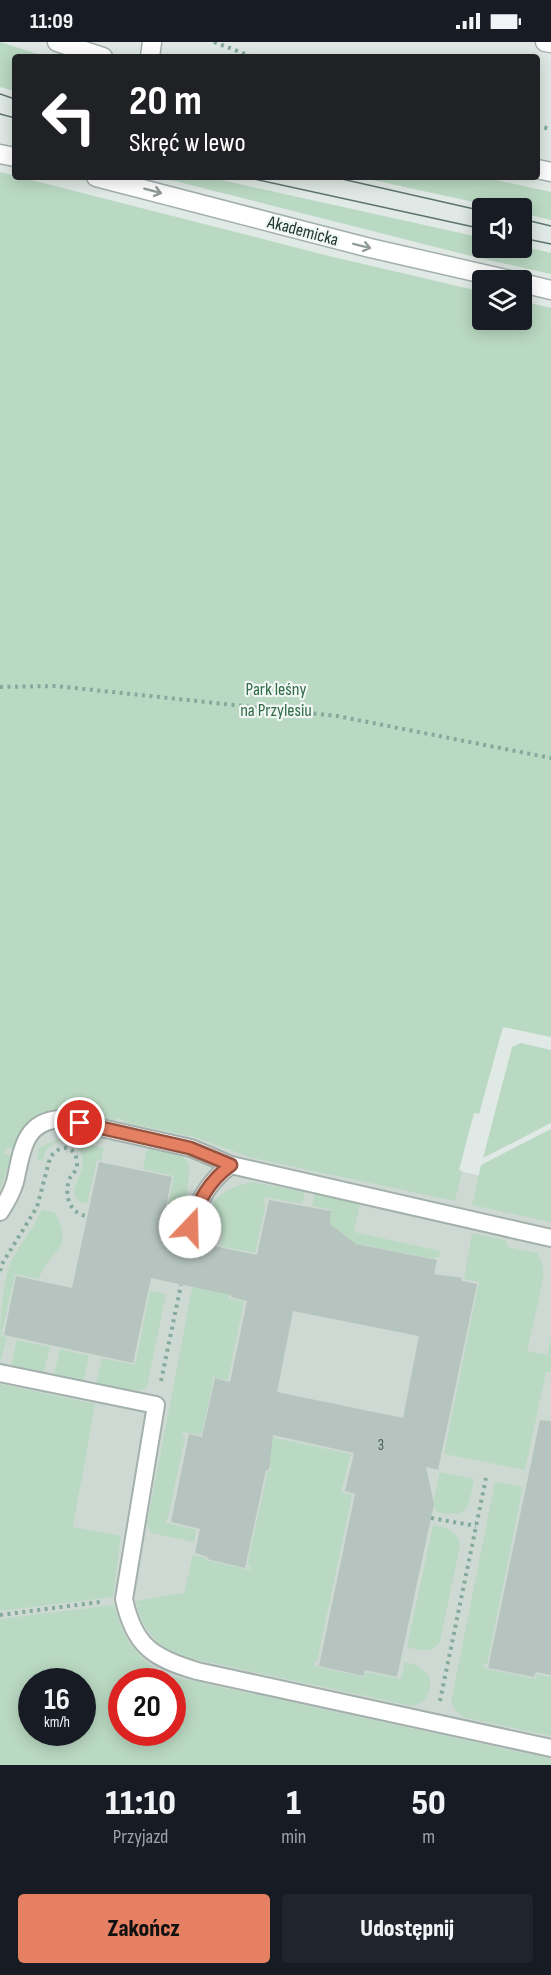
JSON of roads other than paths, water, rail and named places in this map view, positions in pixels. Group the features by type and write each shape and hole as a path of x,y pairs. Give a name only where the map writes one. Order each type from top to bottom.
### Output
{"street":[{"path":"57,42 94,54"},
{"path":"545,42 551,43"},
{"name":"Akademicka","path":"108,180 370,248 472,271"},
{"path":"532,285 551,290"}],"lane":[{"path":"0,1212 14,1184 20,1154 25,1143 39,1124 49,1119 61,1119 190,1148 231,1165 551,1238"},
{"path":"190,1227 196,1208 206,1190 217,1175 231,1165"},
{"path":"0,1373 156,1406 124,1599 128,1616 139,1639 153,1653 174,1665 197,1671 551,1748"}],"tram line":[{"path":"0,94 12,98"},
{"path":"0,114 12,117"},
{"path":"259,180 472,227"},
{"path":"346,180 472,209"},
{"path":"532,221 551,226"},
{"path":"532,240 551,244"}],"park label":[{"name":"Park leśny na Przylesiu","path":"276,699"}]}
